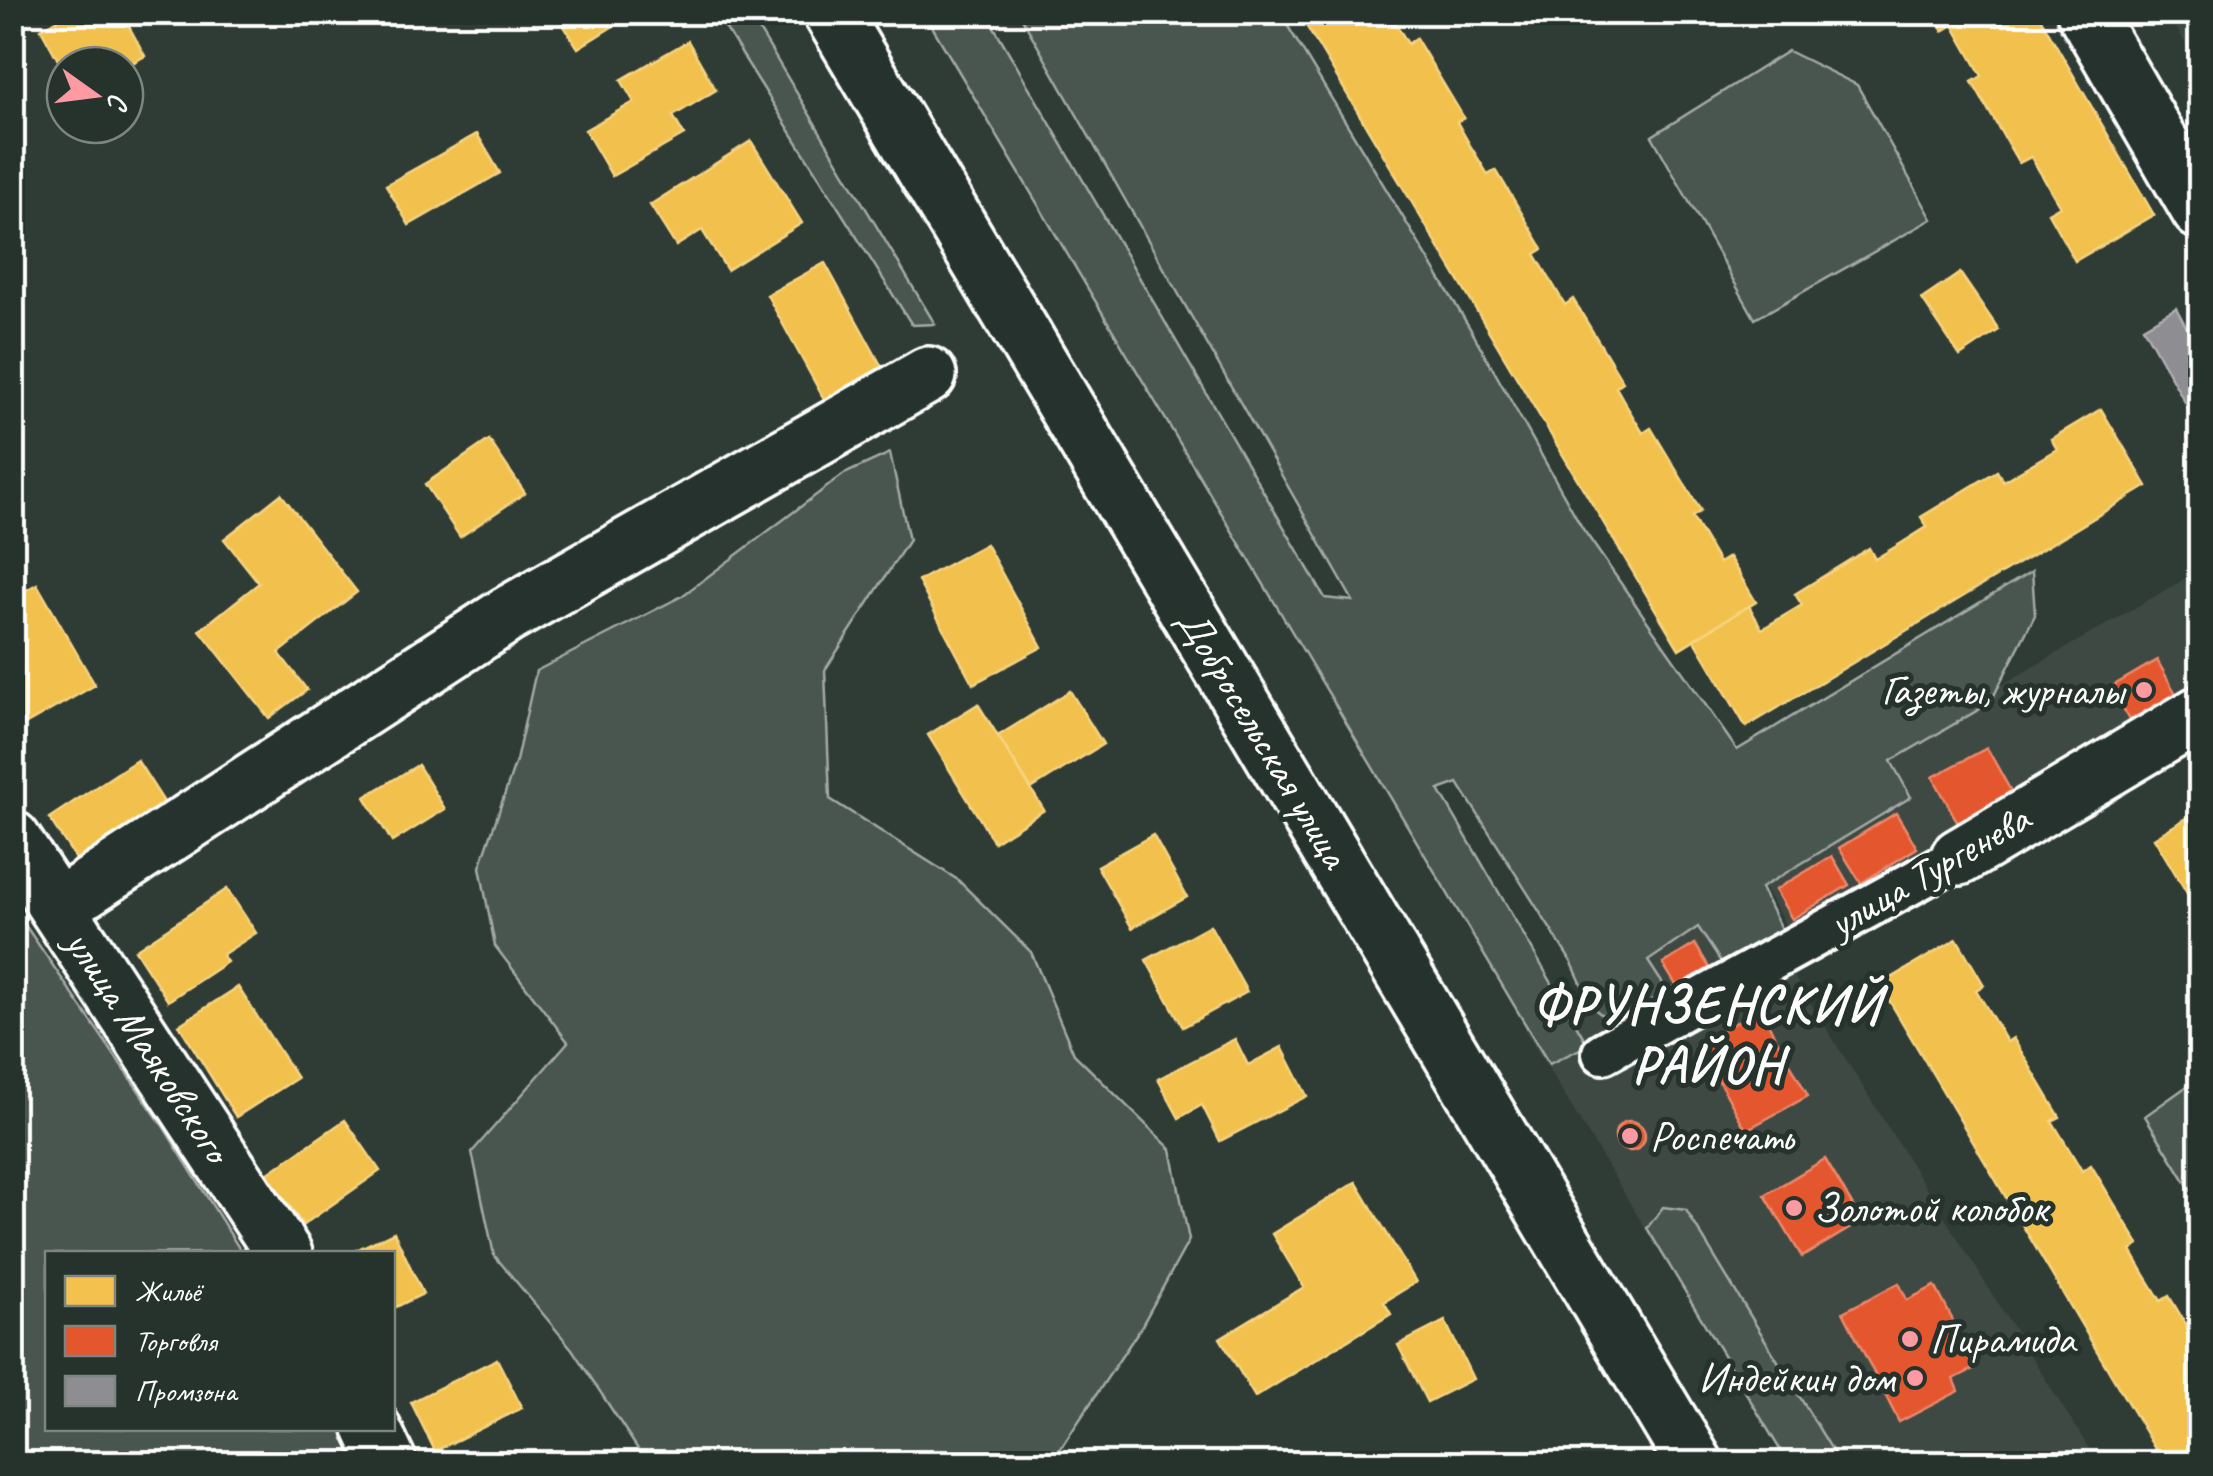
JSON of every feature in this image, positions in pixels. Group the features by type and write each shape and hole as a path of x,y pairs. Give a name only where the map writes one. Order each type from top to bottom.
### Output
{"street":[{"name":"Добросельская улица","path":"831,12 1695,1464"},
{"path":"2085,12 2200,211"},
{"path":"58,907 507,615 928,376"},
{"name":"улица Тургенева","path":"1603,1053 1959,856 2200,714"},
{"name":"улица Маяковского","path":"12,839 282,1251"},
{"path":"373,1431 389,1464"}],"shaded area":[{"path":"716,13 749,13 935,324 912,325"},
{"path":"924,13 986,13 1325,598 1353,601 1019,13 1280,13 1471,330 1583,529 1737,750 2032,571 2035,615 1990,703 1891,761 1911,797 1761,888 1783,933 1725,968 1698,927 1648,961 1674,1001 1618,1028 1592,1007 1572,963 1458,783 1439,790 1588,1045 1549,1064"},
{"path":"2167,13 2200,13 2200,68"},
{"path":"1788,51 1857,85 1932,219 1755,319 1652,136"},
{"path":"890,453 909,540 825,670 830,799 958,880 1031,952 1074,1054 1171,1149 1189,1240 1141,1327 1059,1451 1029,1463 647,1463 572,1349 494,1255 472,1152 568,1042 495,946 480,867 516,761 536,671 682,596 844,474"},
{"path":"2200,570 2200,697 1791,935 1736,839"},
{"path":"1742,893 2098,1463 1788,1463 1524,1029"},
{"path":"12,906 163,1126 241,1251 45,1251 45,1431 351,1431 372,1463 13,1463"},
{"path":"2200,1077 2200,1205 2145,1116"},
{"path":"1663,1207 1686,1210 1840,1463 1788,1463 1647,1228"}],"building: Жильё":[{"path":"71,12 121,12 139,45 50,45 41,29"},
{"path":"555,12 634,12 634,13 578,48"},
{"path":"1298,12 1389,12 1408,44 1416,38 1464,118 1457,122 1471,147 1488,175 1496,170 1543,249 1535,254 1565,305 1573,299 1623,382 1616,387 1629,410 1643,433 1651,428 1701,511 1692,517 1719,563 1729,557 1756,602 1679,649"},
{"path":"1933,12 2037,12 2154,215 2075,261 2048,213 2060,206 2031,157 2019,163 1972,82 1982,76 1953,25 1943,31"},
{"path":"688,41 716,90 673,116 684,135 612,176 585,130 634,102 621,80"},
{"path":"477,134 500,173 409,225 386,185"},
{"path":"751,141 802,223 727,270 702,230 676,246 650,205"},
{"path":"825,263 888,378 830,410 767,295"},
{"path":"1960,273 1999,330 1960,356 1922,299"},
{"path":"2101,409 2147,486 1746,727 1694,639 1749,606 1762,629 1802,605 1795,594 1869,548 1875,559 1900,544 1927,527 1921,517 1997,471 2003,481 2057,449 2051,439"},
{"path":"489,440 525,493 460,537 425,484"},
{"path":"281,494 357,592 279,653 307,690 269,718 200,630 259,583 224,539"},
{"path":"986,544 1042,647 973,684 918,581"},
{"path":"37,584 95,685 12,732 12,598"},
{"path":"1070,691 1103,744 1031,789 998,736"},
{"path":"978,704 1044,810 994,842 928,735"},
{"path":"137,760 169,810 82,868 49,818"},
{"path":"418,765 445,809 392,842 365,797"},
{"path":"2200,810 2200,913 2199,913 2154,838"},
{"path":"1153,835 1187,897 1132,928 1097,866"},
{"path":"227,889 256,933 222,955 227,962 168,1001 135,950"},
{"path":"1210,925 1247,992 1183,1027 1146,960"},
{"path":"1957,939 1984,985 1976,990 2007,1042 2013,1038 2060,1117 2052,1121 2082,1171 2091,1165 2139,1245 2131,1251 2145,1275 2161,1301 2169,1296 2200,1348 2200,1464 2164,1464 1880,985"},
{"path":"238,987 297,1078 236,1117 179,1025"},
{"path":"1235,1039 1248,1065 1282,1047 1307,1096 1220,1141 1202,1105 1179,1118 1158,1079"},
{"path":"345,1120 380,1171 303,1225 267,1174"},
{"path":"1356,1182 1416,1282 1384,1302 1391,1314 1255,1397 1220,1338 1304,1287 1272,1234"},
{"path":"394,1232 423,1294 395,1308 395,1251 354,1251"},
{"path":"1445,1321 1473,1379 1427,1402 1398,1345"},
{"path":"497,1359 522,1408 435,1451 411,1402"}],"building: Торговля":[{"name":"Газеты, журналы","path":"2157,660 2176,694 2130,720 2111,687"},
{"path":"1987,748 2012,793 1958,823 1933,777"},
{"path":"1896,813 1917,848 1861,883 1839,848"},
{"path":"1832,856 1849,885 1792,919 1775,890"},
{"path":"1695,944 1711,970 1679,990 1663,964"},
{"path":"1760,1009 1808,1096 1746,1130 1698,1043"},
{"name":"Роспечать","path":"1630,1121 1640,1126 1645,1136 1640,1146 1630,1151 1620,1146 1615,1136 1620,1126"},
{"path":"1825,1159 1862,1221 1802,1257 1765,1195"},
{"name":"Пирамида","path":"1899,1283 1907,1300 1935,1286 1977,1367 1954,1379 1959,1391 1899,1422 1843,1312"}],"building: Промзона":[{"path":"2176,308 2200,352 2200,429 2143,327"}],"place":[{"name":"Газеты, журналы","path":"2144,690"},
{"name":"Роспечать","path":"1630,1136"},
{"name":"Золотой колобок","path":"1794,1208"},
{"name":"Пирамида","path":"1910,1339"},
{"name":"Индейкин дом","path":"1915,1378"}],"district":[{"name":"ФРУНЗЕНСКИЙ РАЙОН","path":"1708,1035"}]}
